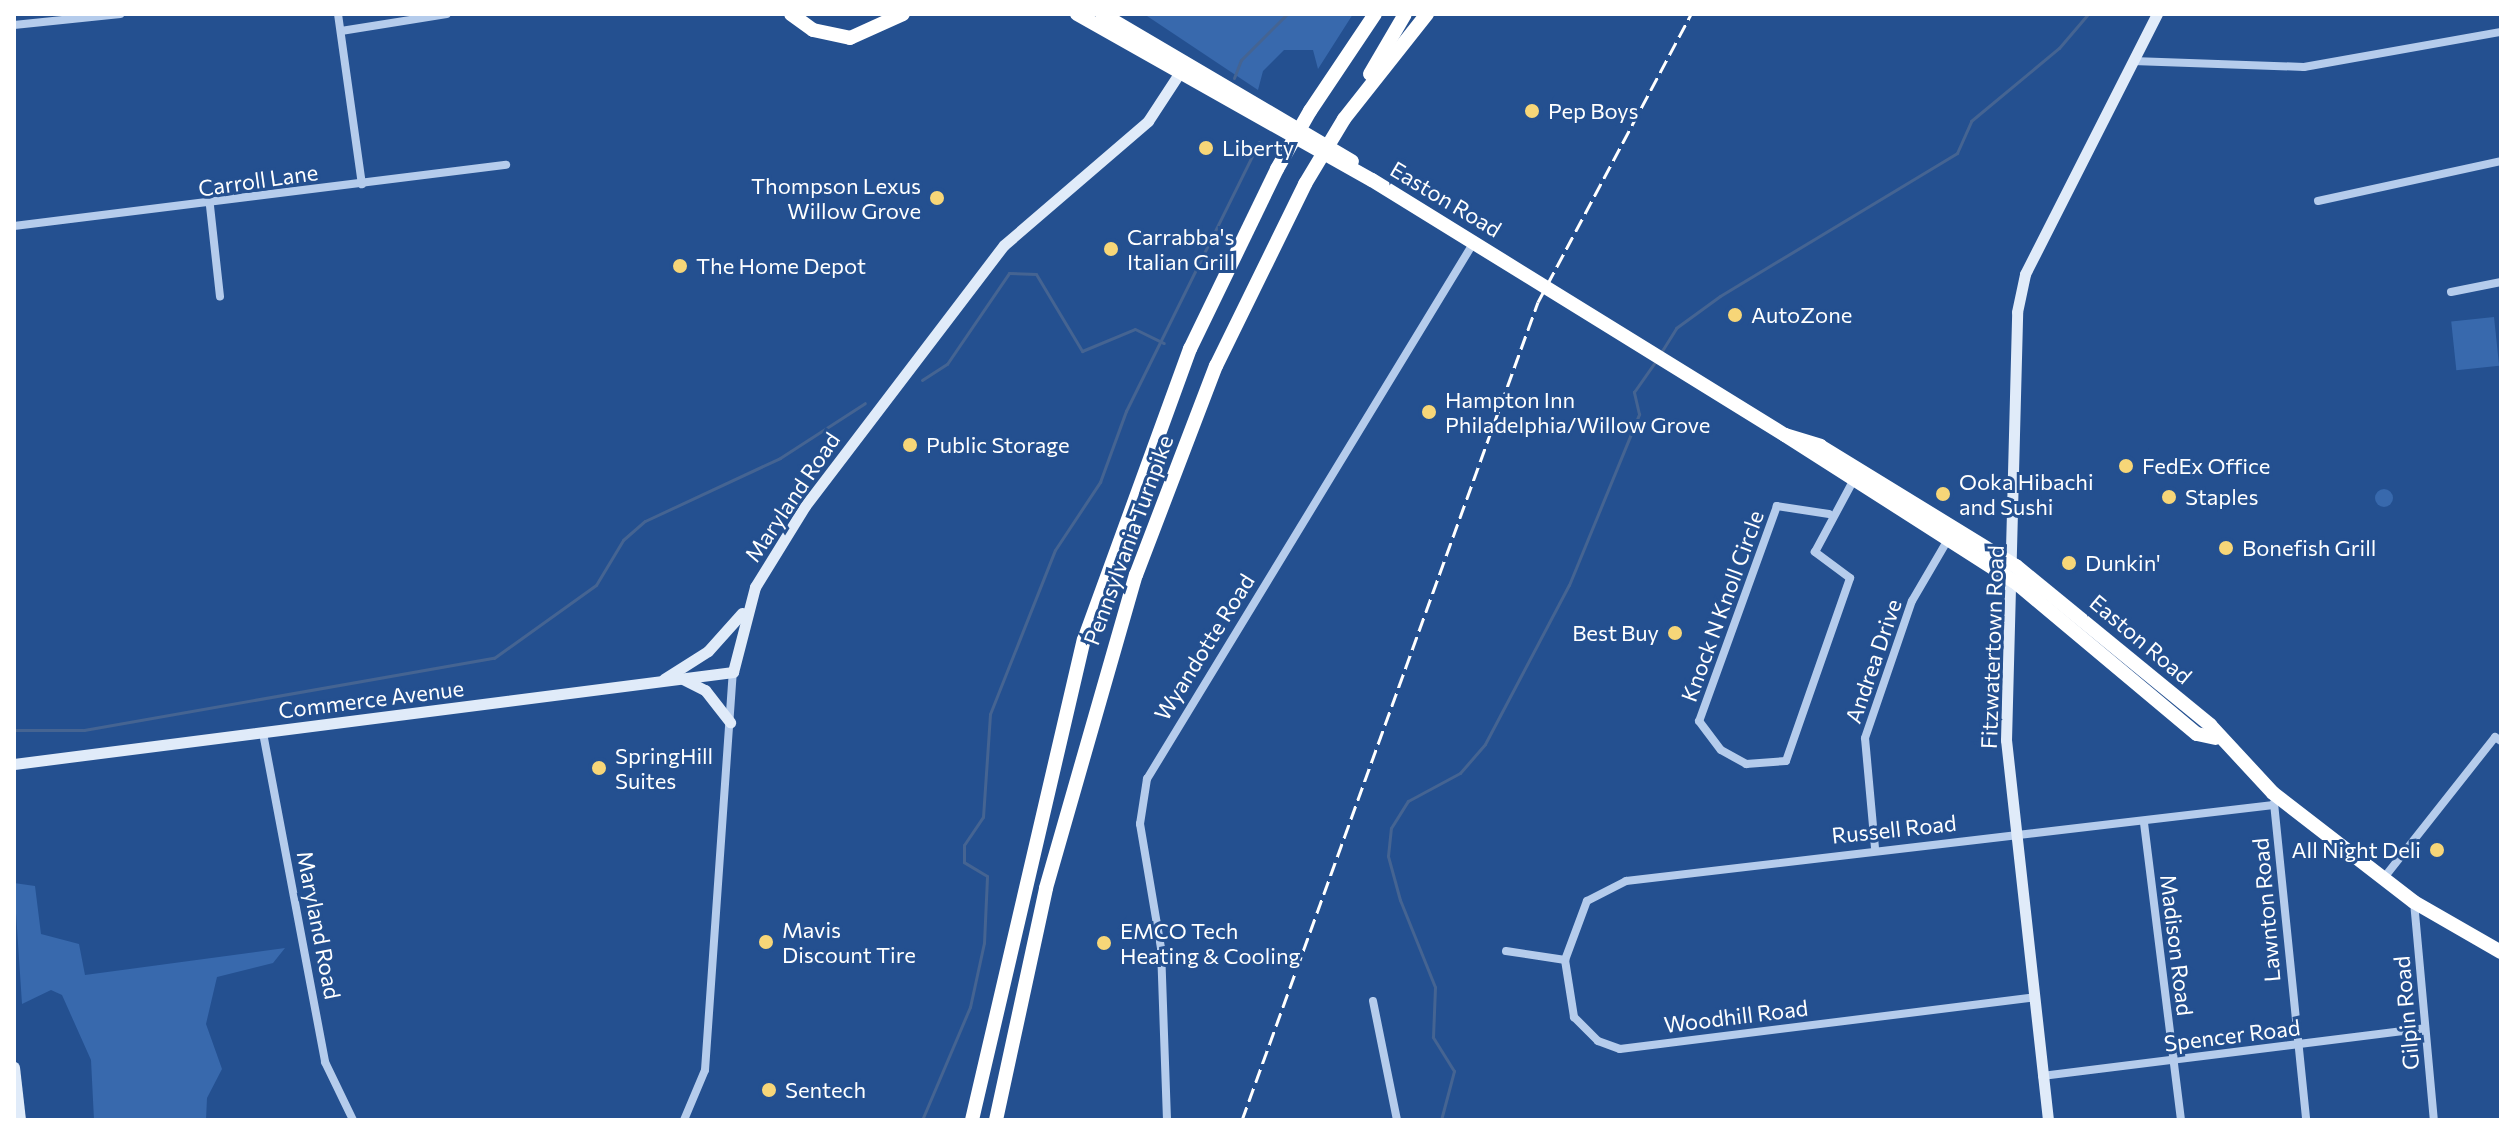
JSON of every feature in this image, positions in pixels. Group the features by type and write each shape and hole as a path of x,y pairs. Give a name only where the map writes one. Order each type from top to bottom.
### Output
{"highway":[{"path":"791,14 813,30 850,38 903,14"},
{"path":"804,14 838,29 887,14"},
{"name":"Easton Road","path":"1077,14 1352,161"},
{"name":"Easton Road","path":"1102,14 1183,68 1652,351 1785,435 1852,483 2015,582 2197,734 2216,738"},
{"name":"Pennsylvania Turnpike","path":"972,1120 1084,640 1190,349 1277,169 1310,111 1375,14"},
{"name":"Pennsylvania Turnpike","path":"996,1120 1046,888 1136,575 1216,366 1305,184 1405,14"},
{"path":"1344,119 1427,14"},
{"name":"Easton Road","path":"1785,435 1820,446 2016,566 2216,738 2274,799 2414,902 2501,952"}],"street":[{"path":"14,25 120,14"},
{"path":"338,14 362,184"},
{"path":"341,31 447,14"},
{"name":"Fitzwatertown Road","path":"2048,1120 2011,835 2006,740 2016,566 2020,290 2157,14"},
{"path":"2133,61 2304,67 2501,32"},
{"name":"Maryland Road","path":"684,1120 705,1070 733,672 747,606 798,516 983,270 1148,121 1183,68"},
{"path":"2318,201 2501,161"},
{"name":"Carroll Lane","path":"14,226 210,206 506,165"},
{"path":"210,206 220,296"},
{"name":"Wyandotte Road","path":"1167,1120 1161,948 1140,824 1147,779 1474,242"},
{"path":"2451,292 2501,282"},
{"name":"Knock N Knoll Circle","path":"1829,514 1777,506 1699,721 1721,750 1746,764 1786,761 1850,578 1815,552 1829,514 1852,483"},
{"name":"Andrea Drive","path":"1875,848 1865,738 1912,601 1947,541"},
{"path":"659,682 708,651 747,606"},
{"name":"Commerce Avenue","path":"14,764 733,672"},
{"path":"683,679 712,697 730,722"},
{"name":"Maryland Road","path":"263,733 325,1062 353,1120"},
{"path":"2383,879 2498,739"},
{"name":"Russell Road","path":"1565,960 1580,911 1610,886 1875,848 2144,823 2274,799"},
{"name":"Lawnton Road","path":"2274,799 2296,1046 2306,1120"},
{"name":"Madison Road","path":"2144,823 2181,1120"},
{"name":"Gilpin Road","path":"2414,902 2434,1120"},
{"path":"1506,951 1565,960"},
{"name":"Woodhill Road","path":"1565,960 1574,1017 1598,1041 1620,1049 2031,998"},
{"path":"1373,1001 1397,1120"},
{"name":"Spencer Road","path":"2042,1076 2425,1028"},
{"path":"14,1067 20,1120"}],"shaded area":[{"path":"1144,14 1353,14 1318,69 1313,50 1284,50 1263,71 1258,90"},
{"path":"2494,317 2499,366 2456,370 2451,321"},
{"path":"2384,489 2393,498 2384,507 2375,498"},
{"path":"14,883 35,886 41,934 79,944 85,975 285,948 273,963 217,977 206,1024 222,1069 207,1098 206,1120 94,1120 91,1060 62,995 51,990 22,1004"}],"waterway":[{"path":"1234,78 1241,60 1287,14"},
{"path":"1660,354 1676,328 1720,296 1957,153 1971,121 2059,48 2088,14"},
{"path":"922,1120 970,1007 984,943 987,876 964,862 964,845 983,817 990,714 1055,550 1100,482 1126,411 1259,142"},
{"path":"922,380 947,364 1009,273 1036,274 1082,351 1135,329 1164,343"},
{"path":"1441,1120 1454,1071 1433,1037 1435,987 1400,900 1388,856 1391,828 1408,801 1460,773 1485,744 1569,585 1639,414 1634,392 1656,360"},
{"path":"14,730 84,730 494,658 596,585 623,540 645,521 780,458 865,403"}],"railway":[{"path":"1242,1120 1538,302 1691,14"}],"place":[{"name":"Pep Boys","path":"1532,111"},
{"name":"Liberty","path":"1206,148"},
{"name":"Thompson Lexus Willow Grove","path":"937,198"},
{"name":"Carrabba's Italian Grill","path":"1111,249"},
{"name":"The Home Depot","path":"680,266"},
{"name":"AutoZone","path":"1735,315"},
{"name":"Hampton Inn Philadelphia/Willow Grove","path":"1429,412"},
{"name":"Public Storage","path":"910,445"},
{"name":"FedEx Office","path":"2126,466"},
{"name":"Ooka Hibachi and Sushi","path":"1943,494"},
{"name":"Staples","path":"2169,497"},
{"name":"Bonefish Grill","path":"2226,548"},
{"name":"Dunkin'","path":"2069,563"},
{"name":"Best Buy","path":"1675,633"},
{"name":"SpringHill Suites","path":"599,768"},
{"name":"All Night Deli","path":"2437,850"},
{"name":"Mavis Discount Tire","path":"766,942"},
{"name":"EMCO Tech Heating & Cooling","path":"1104,943"},
{"name":"Sentech","path":"769,1090"}]}
